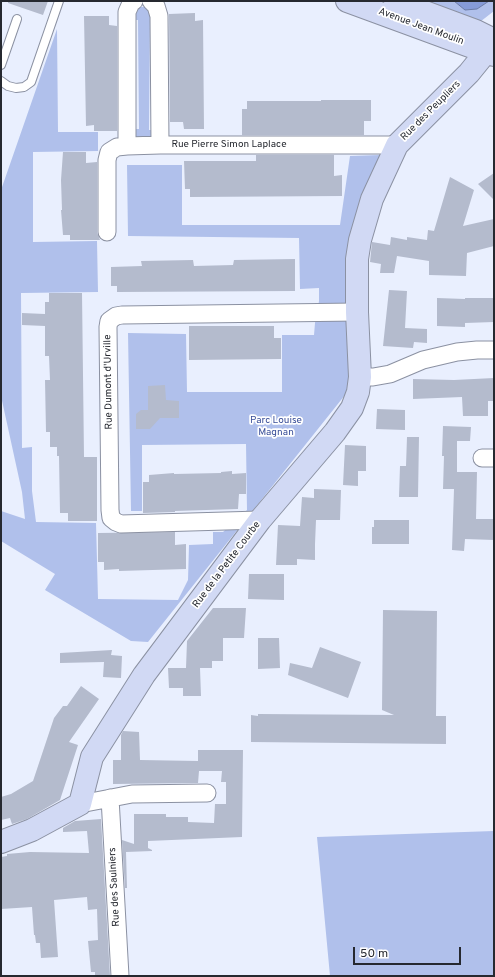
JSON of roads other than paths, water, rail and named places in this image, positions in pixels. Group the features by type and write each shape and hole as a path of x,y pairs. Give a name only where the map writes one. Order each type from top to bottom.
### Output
{"street":[{"path":"127,146 127,12 131,3 134,1"},
{"name":"Rue Pierre Simon Laplace","path":"151,1 156,6 159,16 160,145 397,145"},
{"name":"Avenue Jean Moulin","path":"347,1 492,46"},
{"name":"Avenue Jean Moulin","path":"395,1 476,31 492,46"},
{"name":"Rue des Peupliers","path":"360,377 357,312 357,259 360,240 372,199 397,145 470,73 492,46"},
{"path":"107,232 107,160 109,152 117,147 160,145"},
{"name":"Rue Dumont d'Urville","path":"260,520 121,524 112,518 110,510 109,321 116,316 122,315 357,312"},
{"path":"360,377 373,377 390,374 423,360 457,352 494,350"},
{"name":"Rue de la Petite Courbe","path":"80,804 92,757 144,675 260,520 335,432 352,408 358,392 360,377"},
{"path":"1,842 32,830 80,804 132,794 207,793"},
{"name":"Rue des Saulniers","path":"110,798 120,976"}],"lane":[{"path":"1,81 8,86 16,88 24,87 31,82 59,1"},
{"path":"1,65 17,20"}],"park label":[{"name":"Parc Louise Magnan","path":"276,426"}]}
